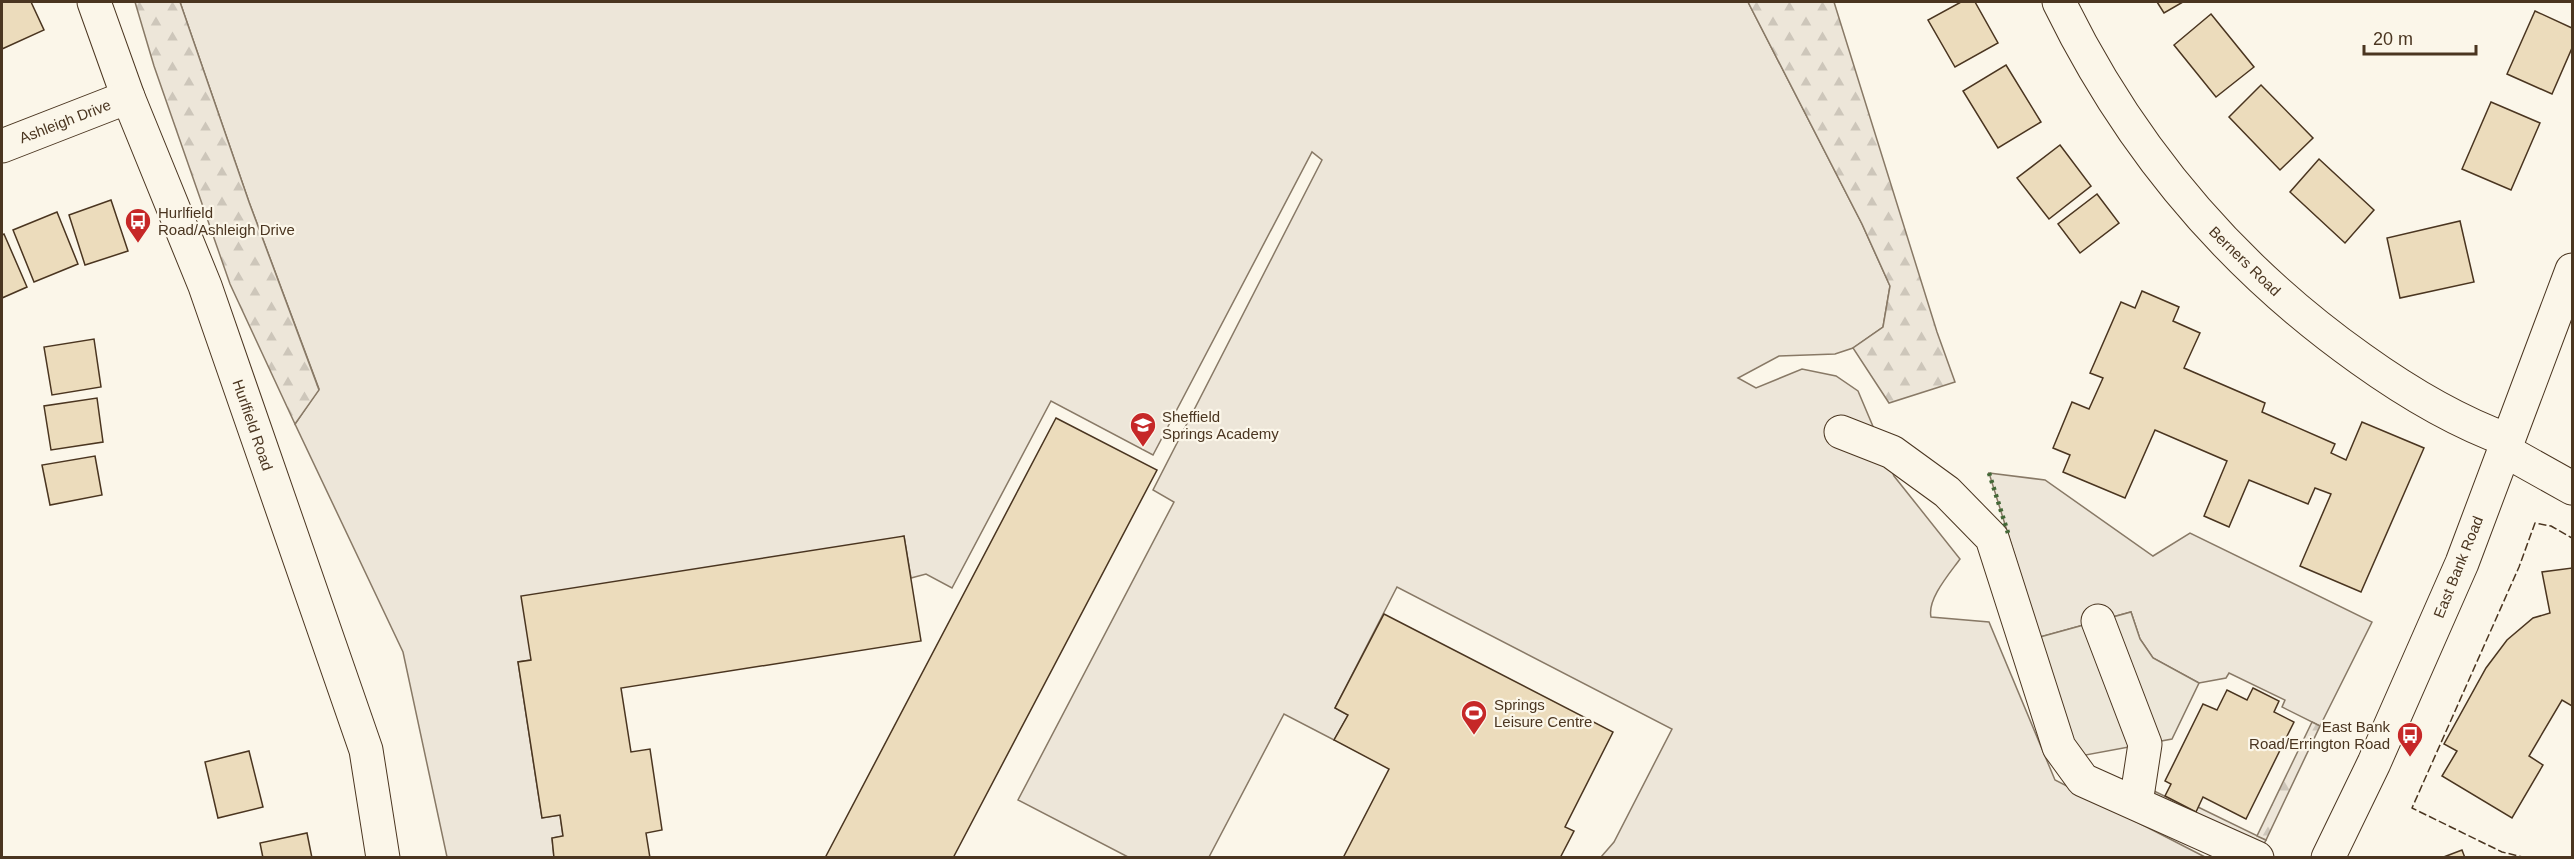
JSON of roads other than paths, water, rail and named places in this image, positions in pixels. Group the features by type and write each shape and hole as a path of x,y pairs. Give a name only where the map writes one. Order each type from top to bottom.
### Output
{"street":[{"name":"Hurlfield Road","path":"94,2 128,97 205,286 366,750 382,858"},
{"name":"Berners Road","path":"2059,2 2075,35 2127,120 2161,170 2220,239 2322,333 2403,390 2486,432 2572,488"},
{"name":"Ashleigh Drive","path":"2,146 128,97"},
{"name":"East Bank Road","path":"2328,858 2374,763 2448,593 2572,270"},
{"path":"1841,432 1892,452 1947,492 1992,538 2059,747 2083,780 2257,858"},
{"path":"2098,621 2145,744 2136,804"}],"place":[{"name":"Hurlfield Road/Ashleigh Drive","path":"138,244"},
{"name":"Sheffield Springs Academy","path":"1143,448"},
{"name":"Springs Leisure Centre","path":"1474,736"},
{"name":"East Bank Road/Errington Road","path":"2410,758"}]}
